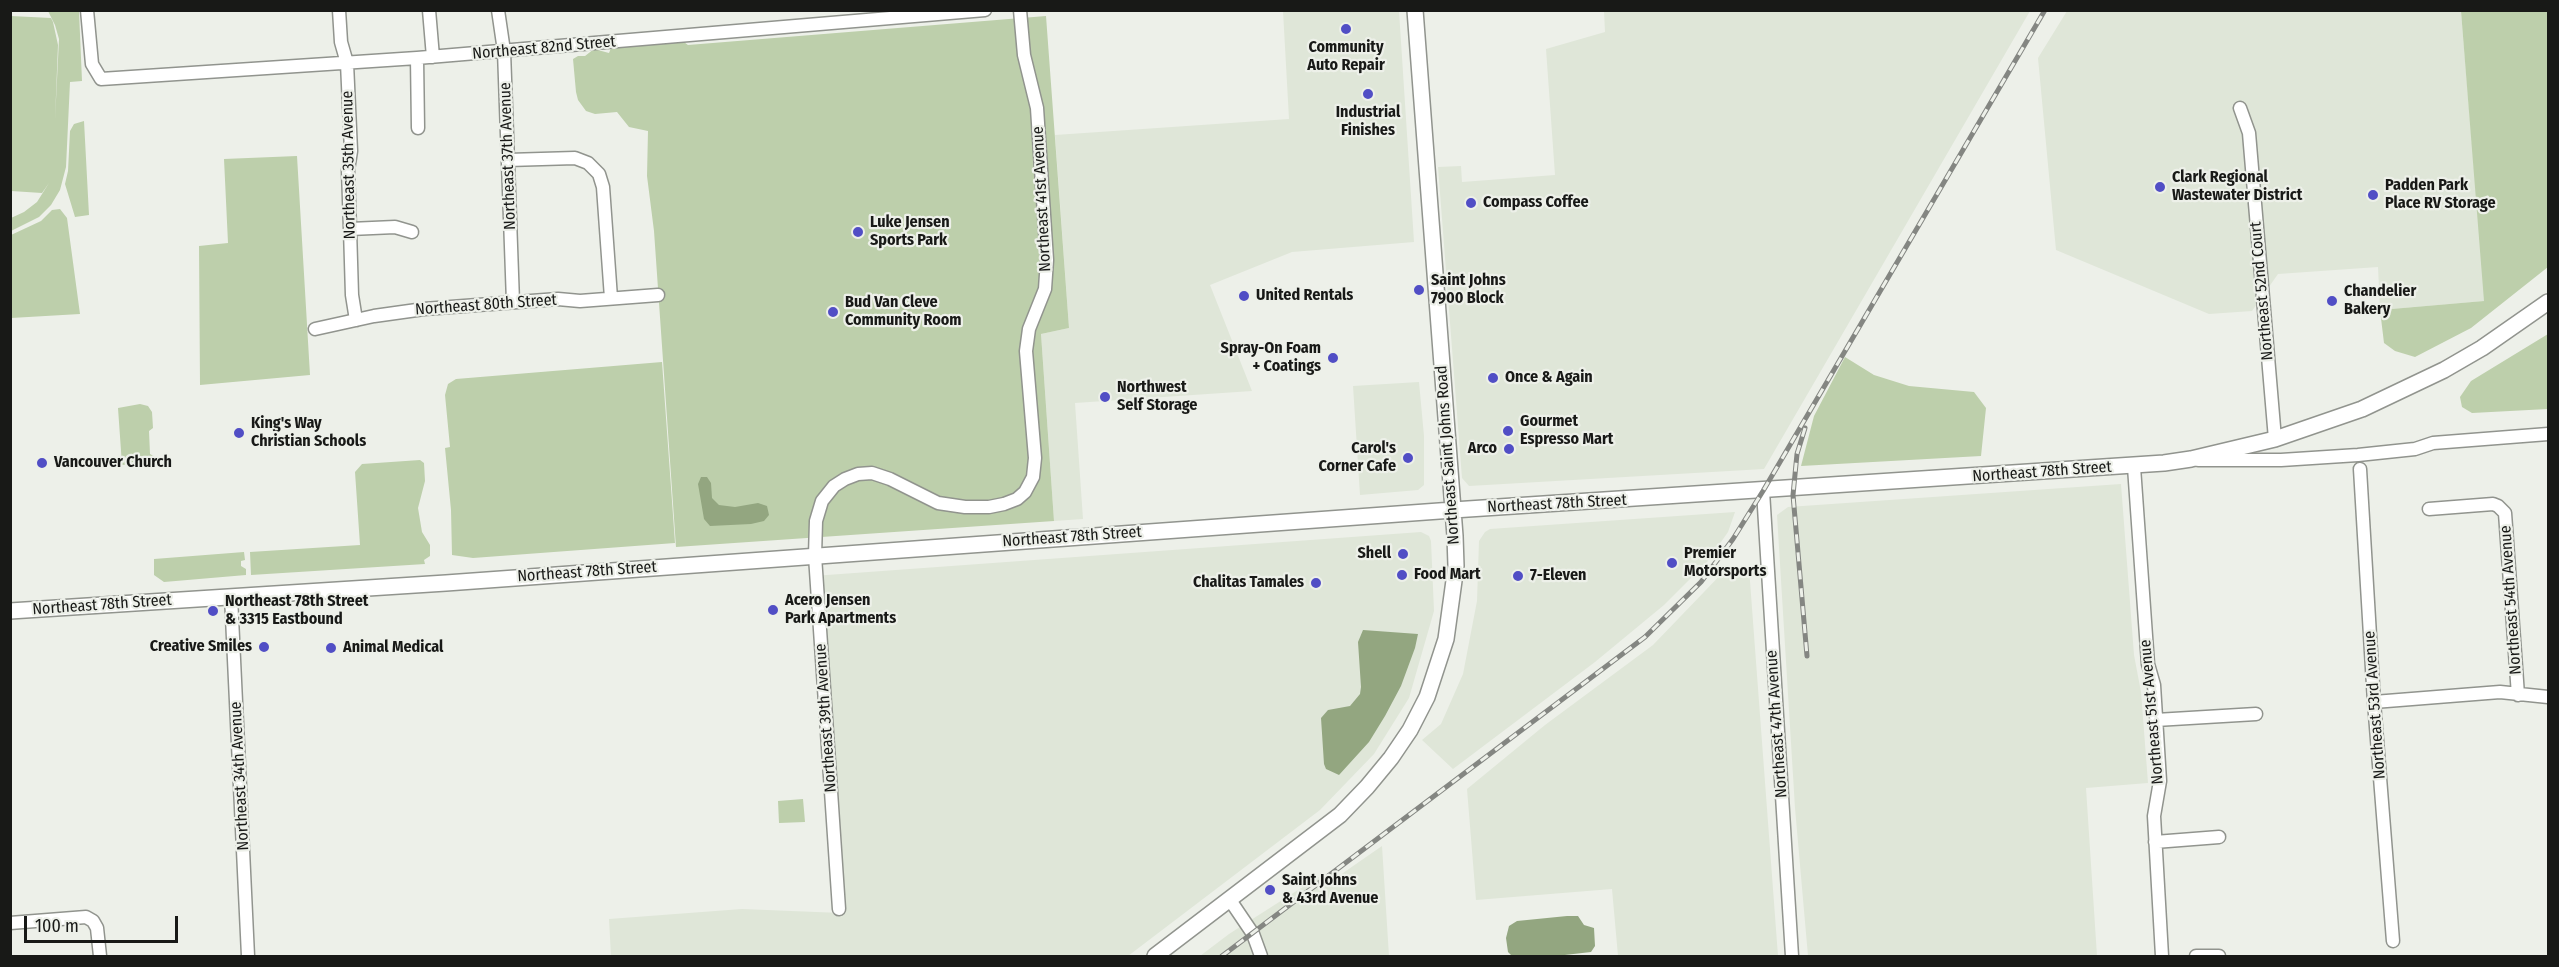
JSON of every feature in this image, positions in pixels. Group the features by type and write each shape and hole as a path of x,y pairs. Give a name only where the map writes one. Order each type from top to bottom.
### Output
{"main road":[{"name":"Northeast Saint Johns Road","path":"1155,957 1340,815 1391,758 1410,730 1431,687 1446,639 1456,566 1415,10"},
{"name":"Northeast 78th Street","path":"10,611 1453,510 2134,467 2191,459 2275,439 2362,409 2411,388 2482,348 2548,302"}],"street":[{"name":"Northeast 82nd Street","path":"87,10 92,64 101,79 433,57 986,10"},
{"name":"Northeast 35th Avenue","path":"339,10 342,42 347,63 351,151 348,170 352,295 356,320"},
{"path":"429,10 433,57"},
{"name":"Northeast 37th Avenue","path":"498,10 504,51 513,302"},
{"name":"Northeast 41st Avenue","path":"1020,10 1024,55 1037,108 1047,260 1045,289 1029,329 1026,351 1035,464 1033,477 1025,492"},
{"path":"417,58 420,122 418,128"},
{"name":"Northeast 52nd Court","path":"2240,108 2249,133 2275,439"},
{"path":"508,160 575,158 594,168 603,187 611,298"},
{"path":"350,229 395,227 412,232"},
{"name":"Northeast 80th Street","path":"315,329 403,311 513,302 658,295"},
{"path":"2191,459 2207,462 2358,455 2415,450 2433,443 2548,434"},
{"name":"Northeast 51st Avenue","path":"2134,467 2148,664 2154,685 2160,781 2154,816 2162,957"},
{"name":"Northeast 53rd Avenue","path":"2360,469 2374,702 2393,941"},
{"name":"Northeast 39th Avenue","path":"839,909 815,556 816,521 822,501 834,486 852,476 865,473 880,475 924,497 958,507 976,508 1004,504 1025,492"},
{"name":"Northeast 47th Avenue","path":"1763,491 1792,957"},
{"name":"Northeast 54th Avenue","path":"2429,509 2493,504 2500,508 2506,520 2518,695"},
{"name":"Northeast 34th Avenue","path":"231,596 248,957"},
{"path":"2374,702 2500,692 2548,698"},
{"path":"2156,720 2256,714"},
{"path":"2155,842 2219,837"},
{"path":"1230,900 1253,934 1261,957"},
{"path":"10,923 81,916 93,921 98,933 100,957"},
{"path":"2196,957 2219,957"}],"shaded area":[{"path":"48,11 79,11 82,81 70,82 66,167 60,190 51,205 39,217 11,231 11,218 37,202 49,183 42,193 11,191 11,16 51,18 53,22 58,45 55,120 59,39 55,25"},
{"path":"1283,11 1399,11 1414,242 1292,252 1210,285 1252,391 1075,403 1083,519 1054,521 1041,334 1069,328 1055,135 1289,119"},
{"path":"1604,11 2030,11 1764,469 1469,486 1462,478 1438,167 1461,166 1462,182 1555,175 1546,49 1605,32"},
{"path":"2067,11 2461,11 2485,301 2380,310 2378,267 2278,274 2252,311 2209,314 2056,250 2038,58"},
{"path":"2461,11 2548,11 2548,267 2471,328 2415,357 2395,351 2384,343 2380,310 2484,301"},
{"name":"Luke Jensen Sports Park","path":"1046,16 1069,328 1041,334 1054,521 676,547 654,231 647,176 648,131 629,127 617,112 595,114 586,111 578,100 576,92 573,59 585,56 594,49 609,53 611,48 617,46 681,40 688,45"},
{"path":"84,121 89,215 75,217 65,184 70,131 74,124"},
{"path":"297,156 310,375 200,385 199,246 228,243 224,159"},
{"path":"60,209 67,218 80,314 11,318 11,235 41,221 52,210"},
{"path":"2548,334 2548,409 2472,413 2462,407 2460,397 2471,381"},
{"path":"1845,357 1874,375 1909,386 1974,392 1986,408 1981,456 1801,466 1814,416"},
{"path":"662,362 675,543 473,558 452,555 451,510 445,448 450,447 445,395 448,384 456,379"},
{"path":"1419,382 1424,436 1424,485 1418,490 1360,495 1353,386"},
{"path":"140,404 148,406 152,412 153,428 149,431 150,454 155,457 155,465 144,463 122,465 118,408"},
{"path":"420,460 424,463 425,481 418,508 422,532 430,545 430,556 424,560 425,564 251,575 250,552 360,545 355,472 362,464"},
{"path":"701,477 707,477 711,483 712,498 719,505 735,507 758,503 767,506 769,515 764,521 751,524 710,526 704,519 698,484"},
{"path":"2121,484 2134,655 2141,692 2148,783 2086,788 2097,956 1808,956 1795,808 1777,515 1788,507"},
{"path":"1735,512 1728,532 1707,562 1664,605 1595,662 1453,769 1422,740 1441,724 1463,674 1477,601 1479,541 1485,532 1490,529"},
{"path":"1421,532 1429,536 1431,541 1434,611 1409,698 1374,754 1320,810 1128,956 611,956 609,919 742,909 841,913 813,576"},
{"path":"244,552 245,560 241,561 241,566 246,569 246,575 164,582 154,575 154,559"},
{"path":"1729,566 1749,568 1778,956 1618,956 1612,889 1476,900 1467,789 1545,725 1653,645"},
{"path":"1363,630 1418,634 1401,686 1385,716 1369,742 1339,775 1326,769 1324,764 1321,718 1328,710 1350,706 1360,694 1358,642"},
{"path":"803,799 805,822 779,823 778,801"},
{"path":"1382,846 1389,956 1200,956 1229,934 1323,874 1330,882"},
{"path":"1578,916 1584,925 1594,928 1595,946 1591,952 1556,956 1512,956 1508,952 1506,938 1509,926 1517,921"}],"railway":[{"path":"1222,956 1645,637 1701,582 1733,539 1763,491 2045,10"},
{"path":"1805,428 1797,454 1793,495 1807,656"}],"place":[{"name":"Community Auto Repair","path":"1346,29"},
{"name":"Industrial Finishes","path":"1368,94"},
{"name":"Clark Regional Wastewater District","path":"2160,187"},
{"name":"Padden Park Place RV Storage","path":"2373,195"},
{"name":"Compass Coffee","path":"1471,203"},
{"name":"Luke Jensen Sports Park","path":"858,232"},
{"name":"Saint Johns 7900 Block","path":"1419,290"},
{"name":"United Rentals","path":"1244,296"},
{"name":"Chandelier Bakery","path":"2332,301"},
{"name":"Bud Van Cleve Community Room","path":"833,312"},
{"name":"Spray-On Foam + Coatings","path":"1333,358"},
{"name":"Once & Again","path":"1493,378"},
{"name":"Northwest Self Storage","path":"1105,397"},
{"name":"Gourmet Espresso Mart","path":"1508,431"},
{"name":"King's Way Christian Schools","path":"239,433"},
{"name":"Arco","path":"1509,449"},
{"name":"Carol's Corner Cafe","path":"1408,458"},
{"name":"Vancouver Church","path":"42,463"},
{"name":"Shell","path":"1403,554"},
{"name":"Premier Motorsports","path":"1672,563"},
{"name":"Food Mart","path":"1402,575"},
{"name":"7-Eleven","path":"1518,576"},
{"name":"Chalitas Tamales","path":"1316,583"},
{"name":"Acero Jensen Park Apartments","path":"773,610"},
{"name":"Northeast 78th Street & 3315 Eastbound","path":"213,611"},
{"name":"Creative Smiles","path":"264,647"},
{"name":"Animal Medical","path":"331,648"},
{"name":"Saint Johns & 43rd Avenue","path":"1270,890"}]}
